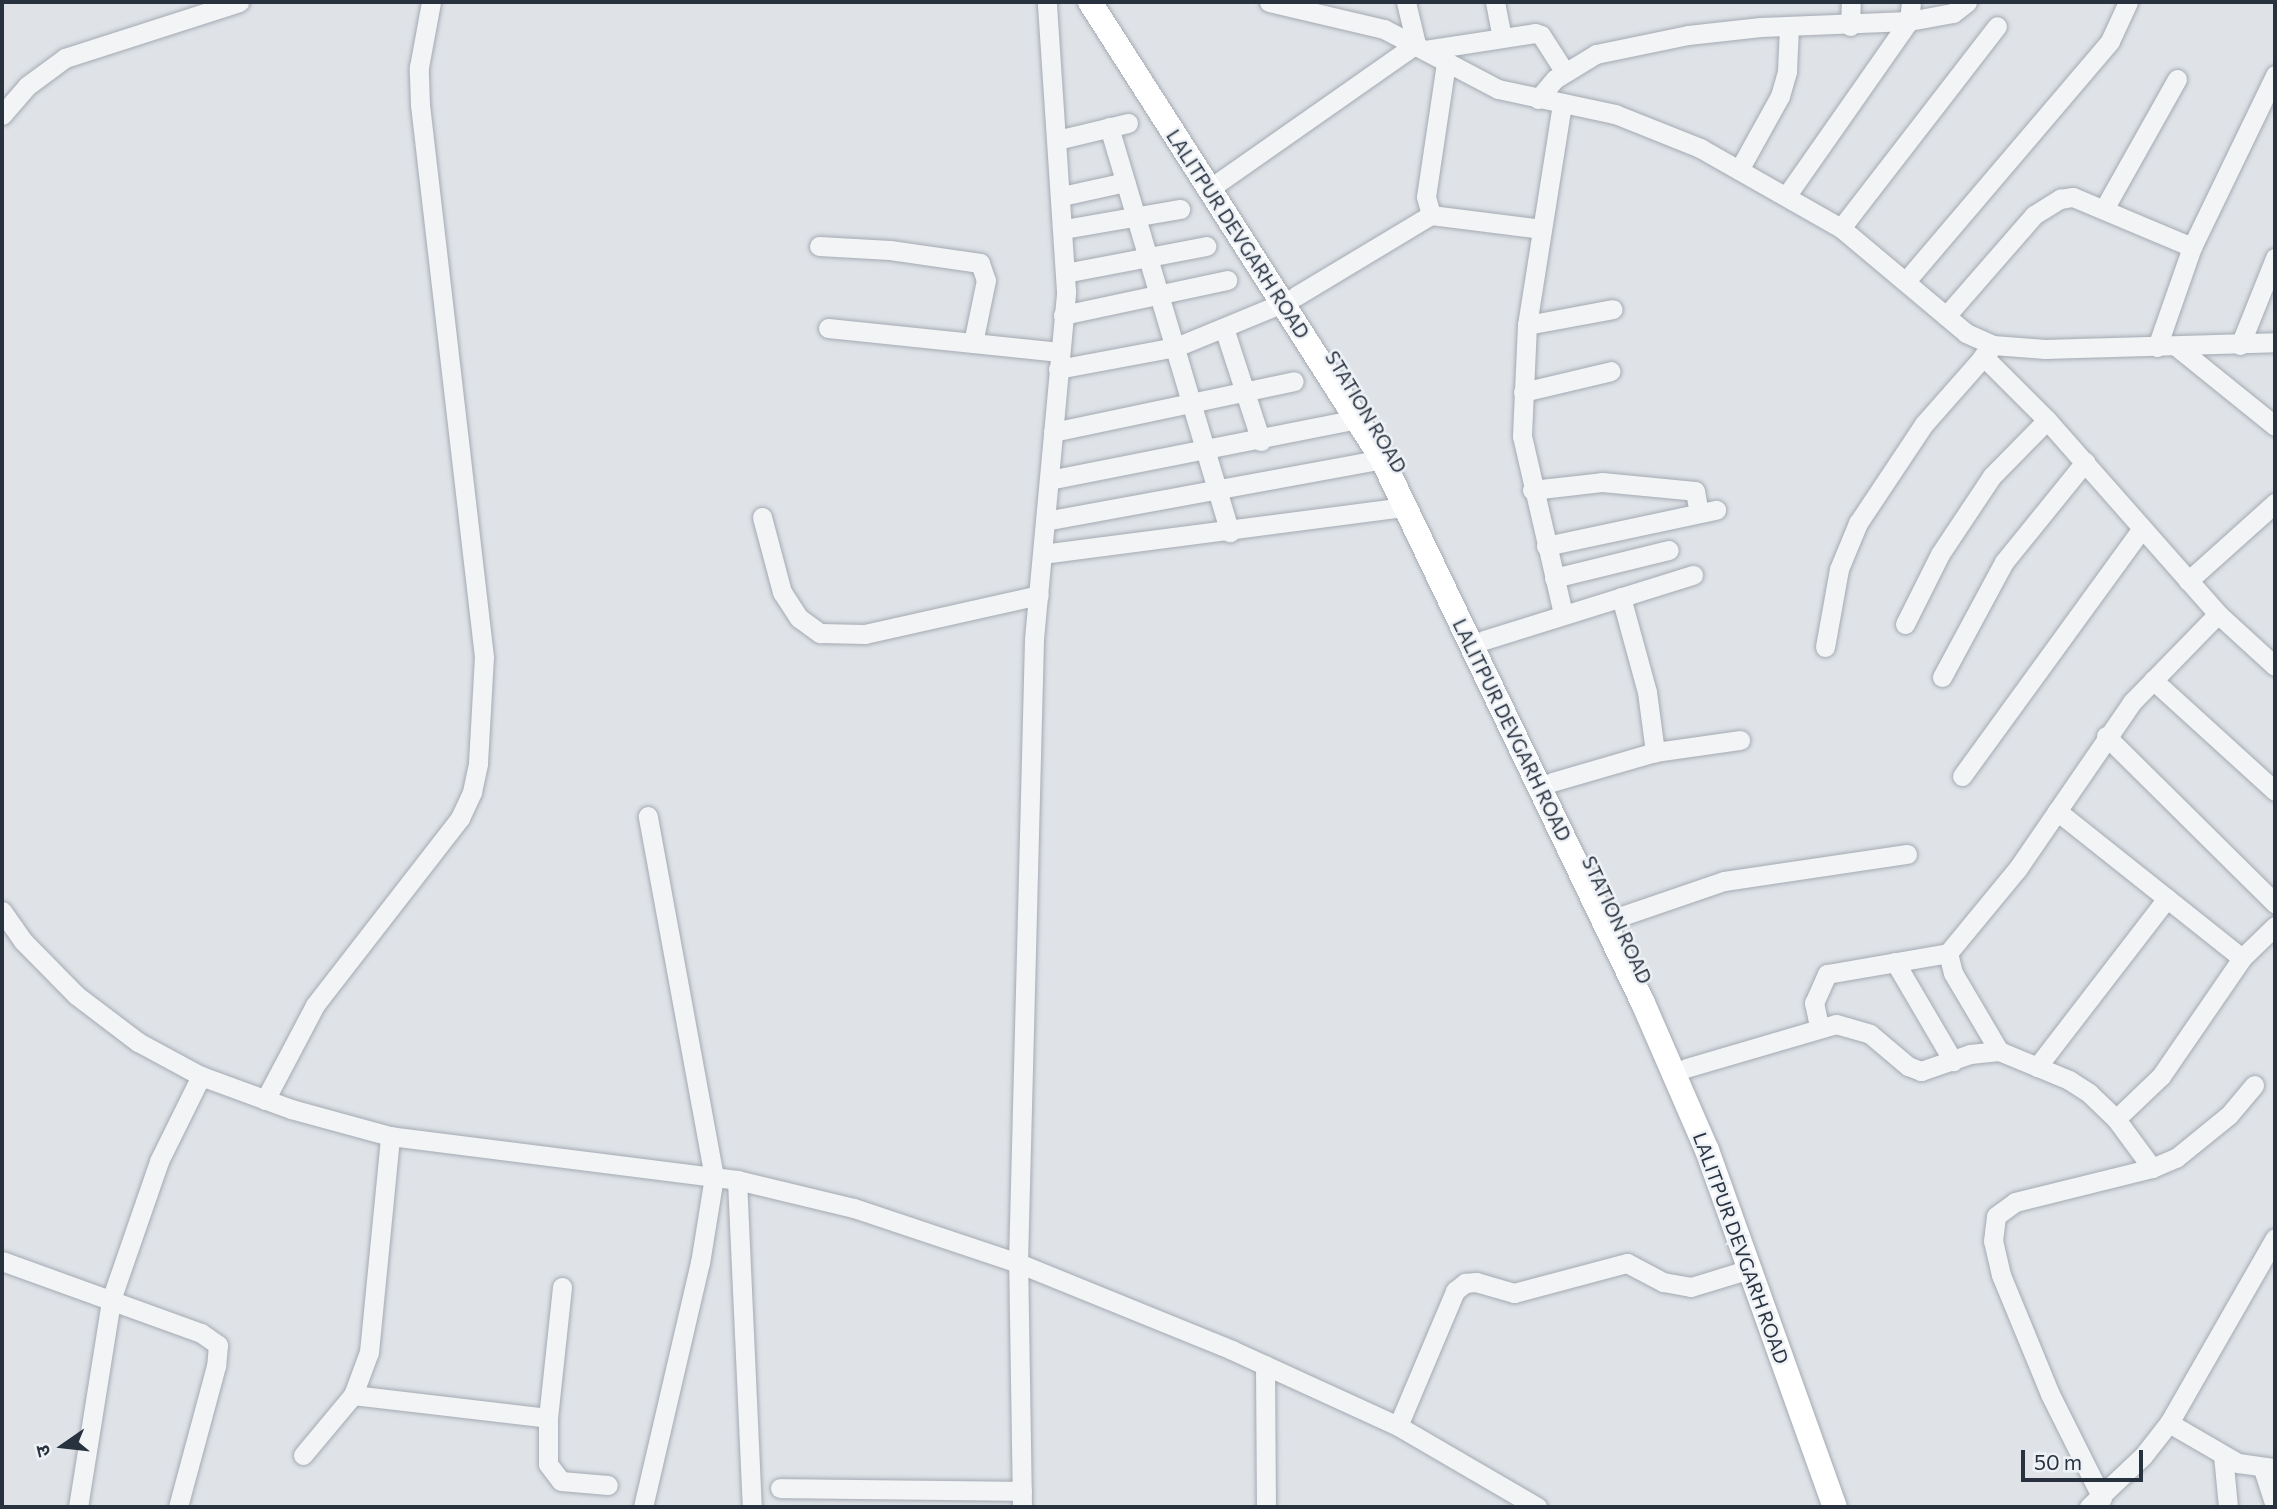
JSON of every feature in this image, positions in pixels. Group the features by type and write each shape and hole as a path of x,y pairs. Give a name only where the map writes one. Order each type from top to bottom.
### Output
{"main road":[{"name":"LALITPUR DEVGARH ROAD","path":"1090,2 1289,299 1382,459 1643,1003 1707,1150 1835,1507"},
{"name":"STATION ROAD","path":"1107,2 1289,299 1406,478 1686,1069 1749,1222 1851,1507"}],"street":[{"path":"2,116 27,86 65,58 239,2"},
{"path":"254,1096 315,1005 460,818 478,763 484,657 420,105 419,67 431,2"},
{"path":"780,1488 1022,1499 1018,1262 1038,595 1065,273 1062,196 1046,2"},
{"path":"1269,2 1344,17 1421,47 1497,89 1615,114 1658,130 1787,195 1841,228 1988,351 2141,530 2218,614 2271,656"},
{"path":"1406,2 1421,47"},
{"path":"1494,2 1502,37"},
{"path":"1850,2 1850,26"},
{"path":"1538,99 1564,71 1596,54 1688,35 1789,27 1850,26 1910,12 1953,13 1967,2"},
{"path":"1906,281 2110,41 2128,2"},
{"path":"1787,195 1910,12"},
{"path":"1841,228 1997,26"},
{"path":"1739,170 1780,96 1787,71 1789,27"},
{"path":"1219,182 1421,47 1541,35 1564,71"},
{"path":"1431,215 1426,197 1446,63"},
{"path":"2166,346 2192,247 2275,75"},
{"path":"2104,209 2177,79"},
{"path":"1562,104 1527,325 1522,436 1532,489 1563,614"},
{"path":"1057,140 1118,125 1125,182 1230,532"},
{"path":"1062,196 1125,182"},
{"path":"1946,316 2046,205 2073,197 2192,247"},
{"path":"1064,229 1180,209"},
{"path":"828,328 973,343 1059,360 1176,347 1289,299 1431,215 1542,229"},
{"path":"820,246 890,250 980,263 986,280 973,343"},
{"path":"1065,273 1206,246"},
{"path":"2239,345 2275,258"},
{"path":"1063,315 1227,280"},
{"path":"1527,325 1613,309"},
{"path":"1224,328 1261,441"},
{"path":"1825,647 1839,569 1858,523 1924,424 1988,351 2275,342"},
{"path":"2166,346 2275,426"},
{"path":"1523,392 1611,371"},
{"path":"1053,432 1294,381"},
{"path":"1049,480 1206,452 1358,419"},
{"path":"1905,624 1940,554 1992,476 2015,447 2047,420"},
{"path":"1045,521 1218,492 1382,459"},
{"path":"1942,677 2004,562 2085,462"},
{"path":"1532,489 1602,482 1695,491 1708,512 1546,546"},
{"path":"2188,581 2275,503"},
{"path":"1042,554 1230,532 1405,507"},
{"path":"762,517 782,592 799,618 820,633 839,637 865,634 1038,595"},
{"path":"1962,776 2141,530"},
{"path":"1554,578 1669,550"},
{"path":"1484,640 1693,575"},
{"path":"1621,597 1647,692 1655,752"},
{"path":"1819,1026 1814,1003 1827,974 1948,953 2018,868 2106,736 2153,680 2218,614"},
{"path":"2153,680 2275,791"},
{"path":"2106,736 2275,903"},
{"path":"1552,782 1655,752 1740,740"},
{"path":"2057,811 2242,958"},
{"path":"643,1507 700,1263 714,1177 648,816"},
{"path":"1616,918 1724,881 1907,854"},
{"path":"2037,1067 2166,898"},
{"path":"2,911 23,941 76,995 138,1042 201,1076 254,1096 390,1136 737,1180 854,1208 1018,1262 1265,1365 1398,1426 1537,1507"},
{"path":"2116,1119 2161,1076 2242,958 2275,926"},
{"path":"1948,953 1953,973 1999,1051"},
{"path":"1895,962 1953,1061"},
{"path":"1686,1069 1819,1026 1836,1024 1862,1030 1908,1066 1921,1071 1999,1051 2069,1080 2116,1119 2152,1168"},
{"path":"79,1507 111,1300 159,1161 201,1076"},
{"path":"2254,1085 2200,1142 2152,1168 2015,1202 1996,1216 1993,1241 2001,1275 2095,1503 2169,1423 2275,1240"},
{"path":"303,1455 353,1395 369,1353 390,1136"},
{"path":"737,1180 752,1507"},
{"path":"2,1261 201,1333 218,1345 216,1366 178,1507"},
{"path":"1398,1426 1455,1291 1465,1283 1476,1282 1514,1293 1628,1263 1663,1282 1691,1287 1749,1269"},
{"path":"562,1287 546,1449 552,1474 574,1484 608,1485"},
{"path":"1265,1365 1266,1507"},
{"path":"353,1395 548,1418"},
{"path":"2169,1423 2223,1455 2269,1469 2275,1505"},
{"path":"2223,1455 2228,1507"}]}
